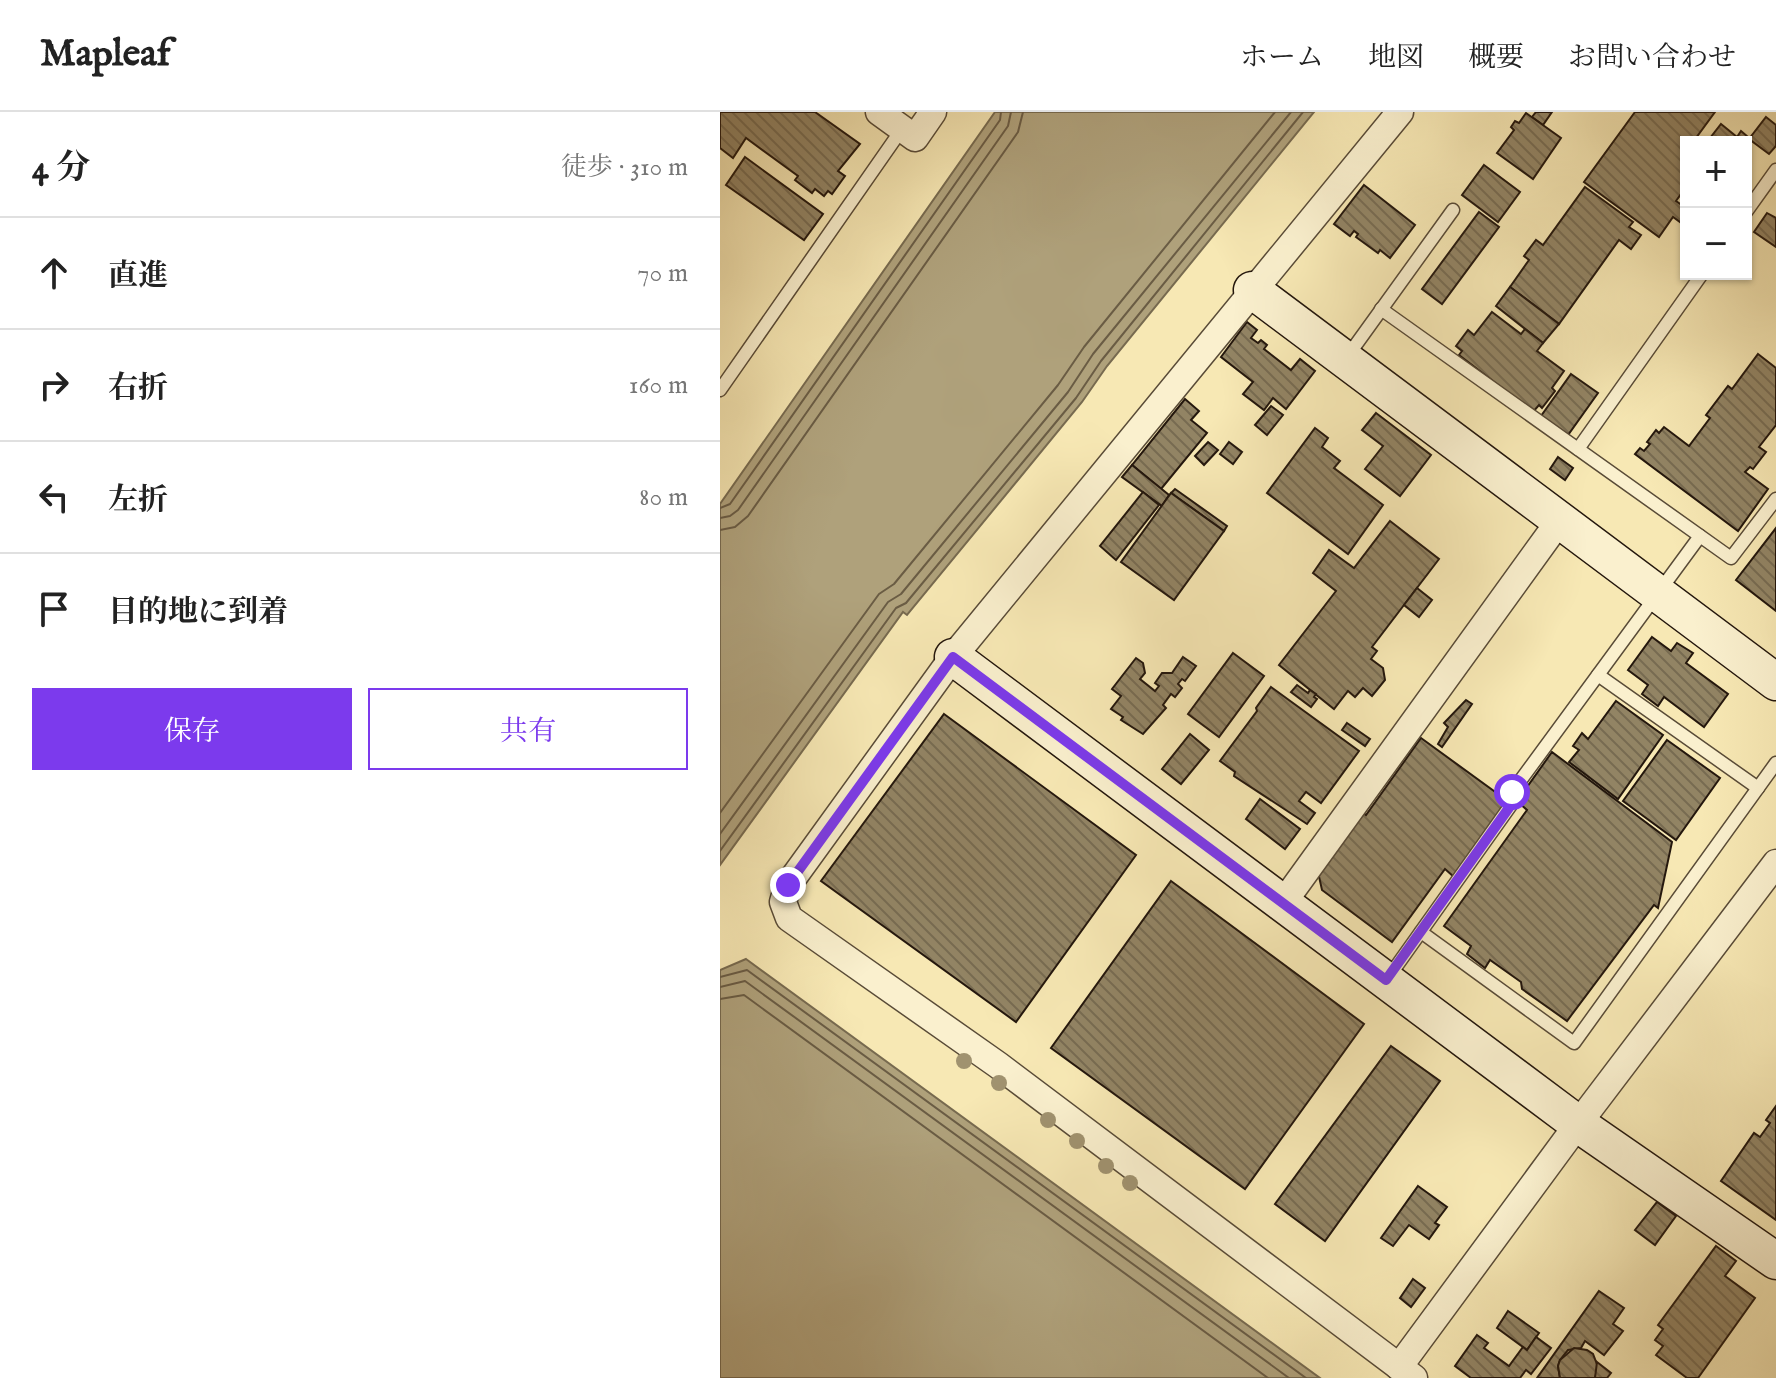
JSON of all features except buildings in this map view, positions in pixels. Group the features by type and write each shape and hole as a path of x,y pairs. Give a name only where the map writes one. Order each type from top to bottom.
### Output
{"street":[{"path":"879,112 915,138 933,112"},
{"path":"1400,112 953,657 788,885 783,902 789,918 998,1065 1406,1372 1578,1124 1776,863"},
{"path":"1252,290 1776,682"},
{"path":"1283,903 1560,520"},
{"path":"953,657 1578,1124 1776,1261"}],"lane":[{"path":"720,390 902,129"},
{"path":"1749,208 1776,170"},
{"path":"1345,359 1453,210"},
{"path":"1578,449 1698,280"},
{"path":"1381,309 1731,558 1776,499"},
{"path":"1386,980 1511,805 1512,792 1700,536"},
{"path":"1598,675 1758,788"},
{"path":"1421,932 1574,1043 1776,763"}],"water":[{"path":"995,112 1314,112 907,615 903,612 720,865 720,504"},
{"path":"746,959 1320,1378 720,1378 720,970"}],"route":[{"path":"788,885 953,657 1386,980 1511,805 1512,792"}]}
